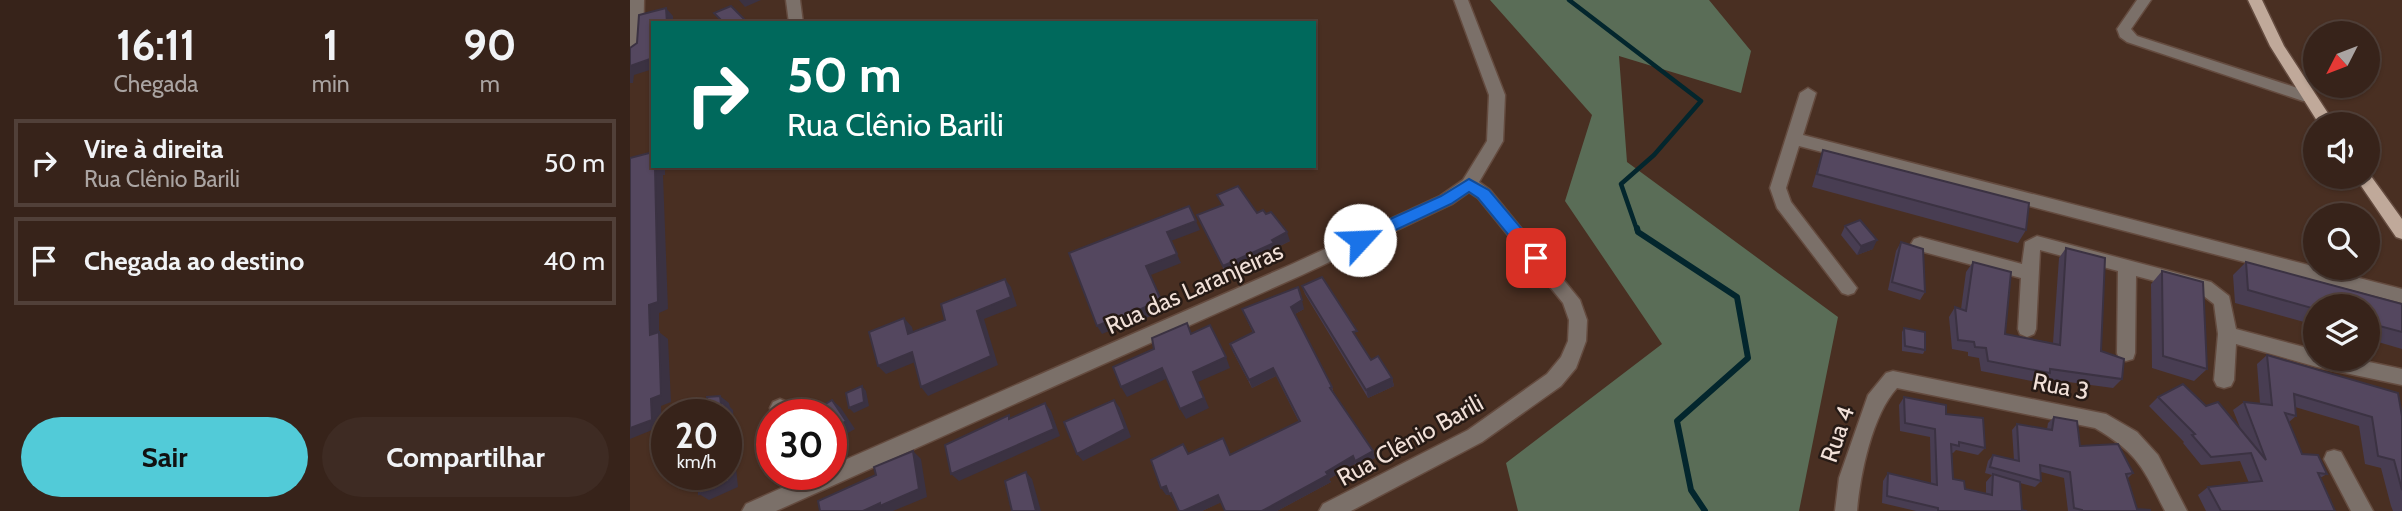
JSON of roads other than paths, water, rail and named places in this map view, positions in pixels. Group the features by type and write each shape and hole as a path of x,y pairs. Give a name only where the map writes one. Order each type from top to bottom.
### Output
{"main road":[{"path":"2255,0 2277,46 2303,89"},
{"path":"2372,189 2402,232"}],"street":[{"path":"636,49 637,0"},
{"path":"793,0 796,21"},
{"name":"Rua das Laranjeiras","path":"847,462 1308,264 1446,200 1469,184 1495,142 1497,95 1461,0"},
{"path":"2144,0 2124,29 2125,34 2132,39 2303,95"},
{"path":"1808,93 1778,188 1783,204 1848,288"},
{"path":"1792,138 2402,296"},
{"name":"Rua Clênio Barili","path":"1330,511 1475,436 1554,380 1569,362 1577,341 1578,320 1572,300 1484,194 1469,184"},
{"path":"2027,329 2031,247 2036,243 2205,287 2215,293 2223,302 2227,334 2224,380"},
{"path":"1920,244 2030,273"},
{"path":"2126,353 2127,267"},
{"path":"2227,334 2303,354"},
{"path":"2375,371 2402,377"},
{"name":"Rua 4","path":"1846,511 1849,478 1878,395 1893,379"},
{"name":"Rua 3","path":"1893,379 2099,420 2130,438 2151,462 2176,511"},
{"path":"2334,459 2362,511"},
{"name":"Rua das Laranjeiras","path":"753,511 788,490"}],"waterway":[{"path":"1569,0 1701,101 1654,155 1621,184 1637,230"},
{"path":"1637,228 1638,232 1737,297 1748,358 1677,421 1691,490 1705,511"}]}
